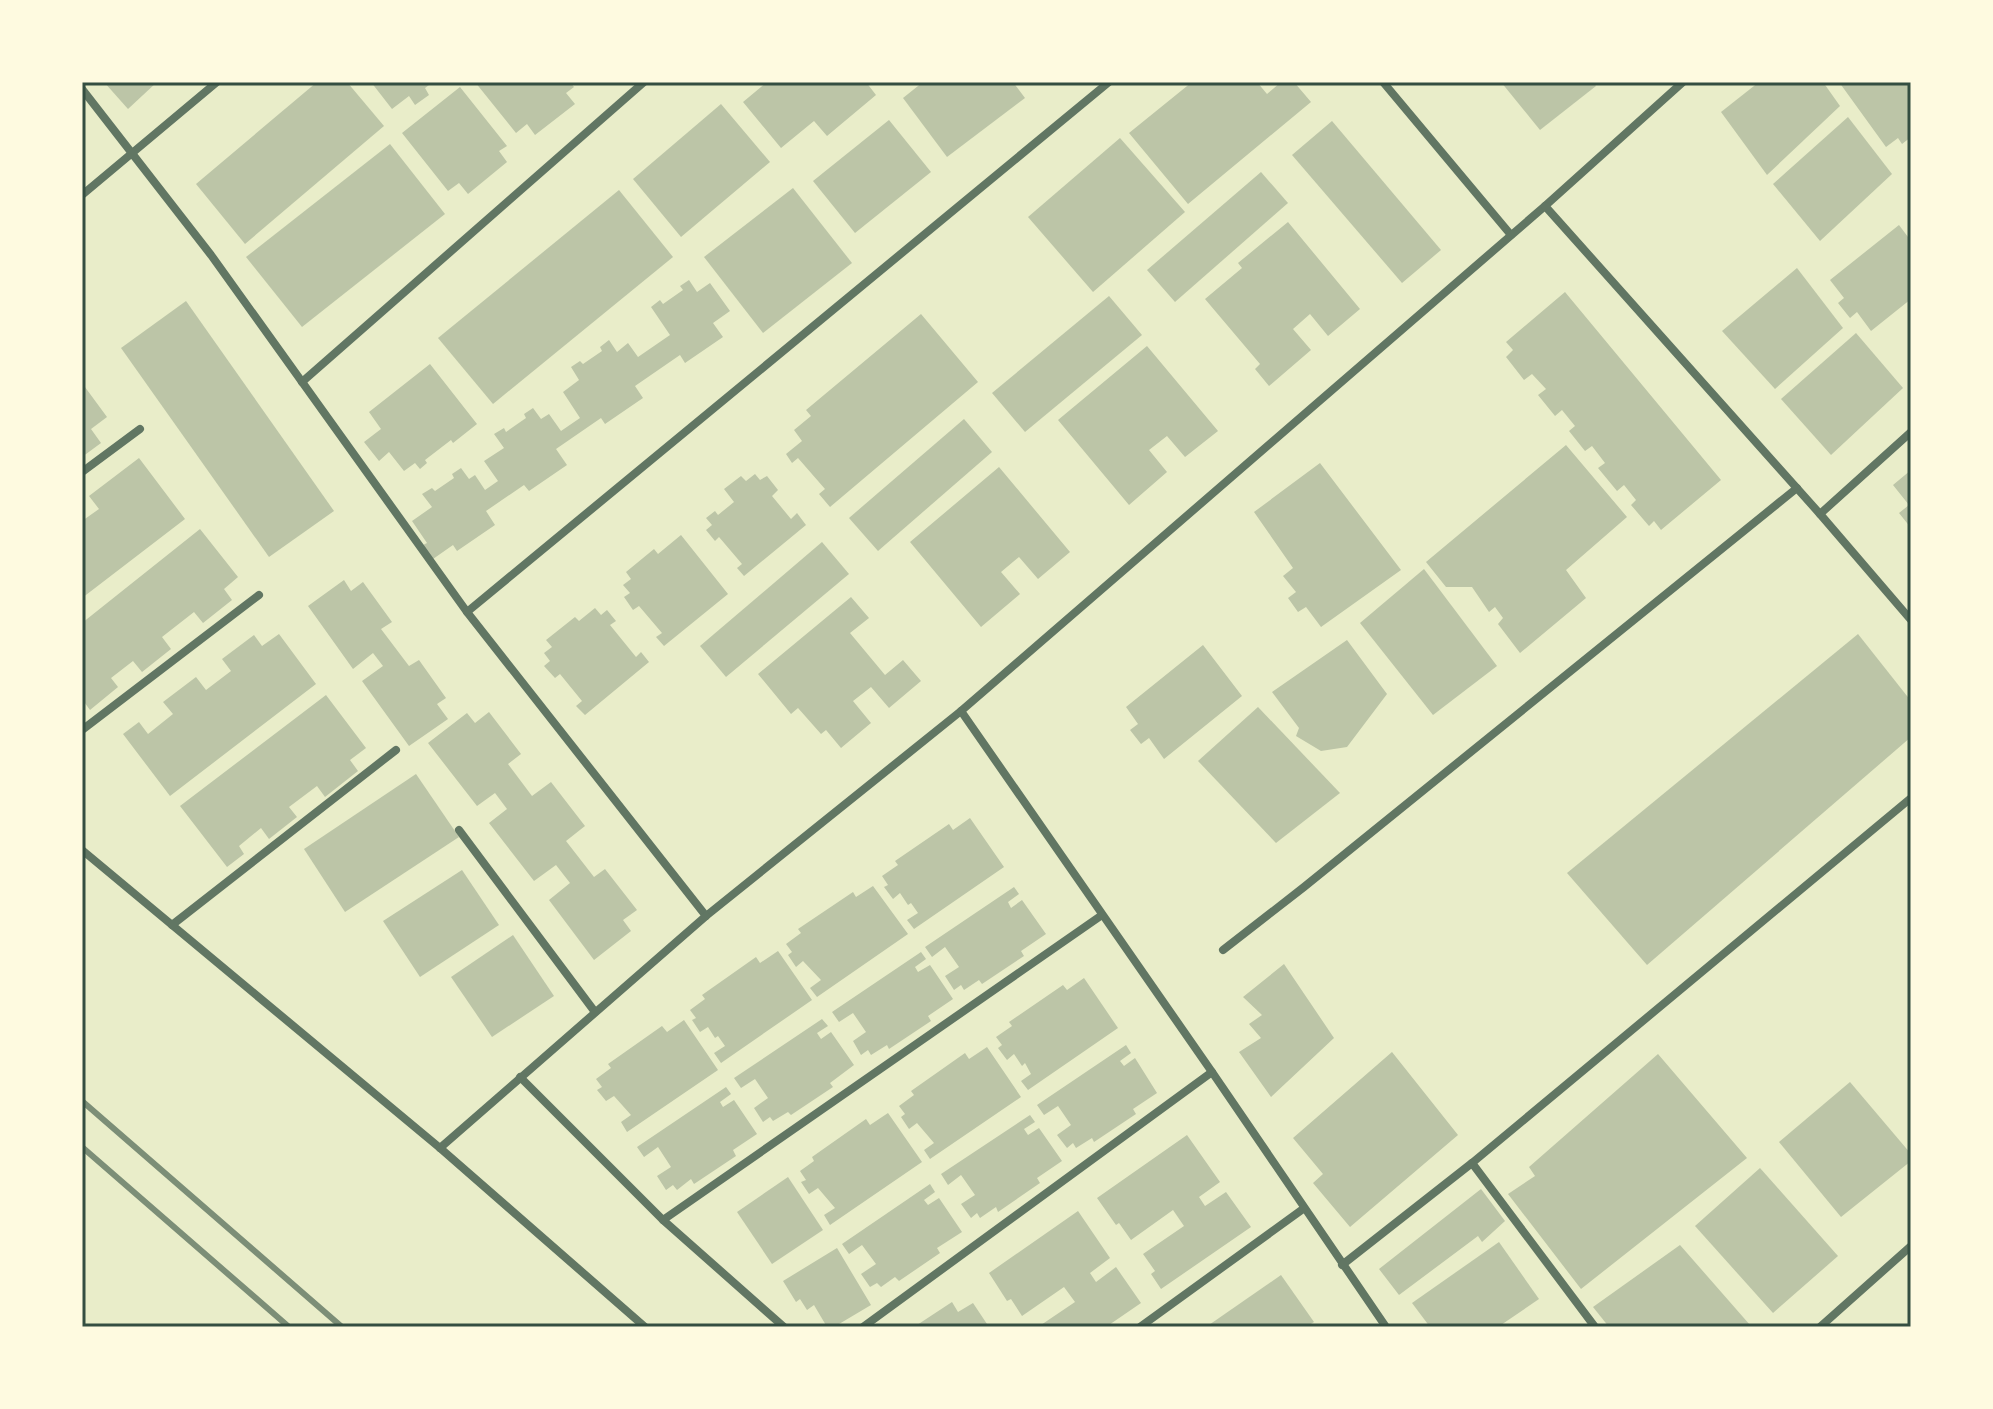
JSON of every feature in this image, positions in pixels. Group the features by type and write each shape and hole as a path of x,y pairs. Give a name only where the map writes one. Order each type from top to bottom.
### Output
{"street":[{"path":"82,195 217,82"},
{"path":"302,382 644,82"},
{"path":"467,612 1109,82"},
{"path":"1383,82 1511,235"},
{"path":"440,1148 706,916 961,711 1545,206 1683,82"},
{"path":"82,89 211,255 467,612 706,916"},
{"path":"1545,206 1911,620"},
{"path":"82,472 140,429"},
{"path":"1820,514 1911,432"},
{"path":"1223,950 1797,488"},
{"path":"82,730 259,595"},
{"path":"961,711 1386,1327"},
{"path":"172,925 396,750"},
{"path":"1342,1265 1472,1163 1911,798"},
{"path":"459,830 595,1012"},
{"path":"82,850 440,1148 645,1327"},
{"path":"663,1220 1102,915"},
{"path":"863,1327 1212,1072"},
{"path":"520,1077 663,1220 784,1327"},
{"path":"1472,1163 1595,1327"},
{"path":"1140,1327 1303,1209"},
{"path":"1820,1327 1911,1246"}],"building":[{"path":"104,82 157,82 128,109"},
{"path":"317,82 347,82 384,126 245,244 196,184"},
{"path":"371,82 433,82 425,88 429,95 415,105 409,96 392,109"},
{"path":"475,82 570,82 574,87 566,93 575,104 535,135 527,124 516,133"},
{"path":"767,82 866,82 876,95 827,136 814,121 781,148 743,102"},
{"path":"923,82 1013,82 1025,98 947,157 903,98"},
{"path":"1192,82 1257,82 1267,94 1281,82 1294,82 1311,102 1188,204 1129,133"},
{"path":"1501,82 1593,82 1596,86 1540,130"},
{"path":"1759,82 1823,82 1840,106 1767,175 1721,112"},
{"path":"1839,82 1911,82 1911,137 1902,144 1898,138 1886,147"},
{"path":"460,87 507,146 499,151 507,162 468,194 459,183 448,191 402,133"},
{"path":"721,104 770,162 681,237 633,179"},
{"path":"1848,117 1892,174 1820,241 1773,184"},
{"path":"889,120 931,172 855,233 813,181"},
{"path":"1332,121 1441,250 1402,283 1292,155"},
{"path":"1120,138 1185,212 1093,292 1028,217"},
{"path":"390,144 445,214 302,327 246,257"},
{"path":"1261,172 1288,203 1175,302 1147,270"},
{"path":"793,188 852,263 763,333 704,257"},
{"path":"619,190 673,257 493,404 438,338"},
{"path":"1288,222 1360,309 1328,336 1310,314 1293,329 1311,350 1269,386 1255,369 1260,364 1205,299 1242,268 1238,263"},
{"path":"1899,225 1911,241 1911,299 1871,331 1857,312 1850,318 1838,303 1844,298 1830,280"},
{"path":"1797,268 1843,328 1775,389 1722,331"},
{"path":"689,280 697,292 710,283 730,311 713,323 723,337 685,363 680,355 635,386 643,398 605,424 601,418 556,449 567,465 529,491 524,485 486,511 495,525 457,551 453,545 433,559 423,545 427,543 412,521 432,507 422,494 432,488 435,491 454,478 452,474 461,468 469,479 475,475 485,490 498,481 484,461 504,448 494,434 504,428 506,432 526,418 524,414 533,408 541,419 549,414 561,431 580,418 563,392 579,380 571,367 580,361 583,364 602,351 600,347 609,340 617,352 628,343 638,357 670,335 651,307 660,300 663,304 683,290 680,286"},
{"path":"1565,292 1721,480 1661,530 1654,521 1649,526 1631,505 1636,500 1624,485 1617,491 1598,468 1605,463 1592,446 1585,451 1569,431 1575,426 1562,410 1555,416 1538,395 1546,389 1532,374 1524,380 1506,357 1513,350 1506,342"},
{"path":"1109,296 1142,335 1025,432 992,393"},
{"path":"186,301 334,511 269,557 121,348"},
{"path":"921,314 978,382 830,507 819,494 825,489 798,458 792,463 786,454 802,441 794,430 811,416 806,410"},
{"path":"1856,333 1903,388 1831,455 1781,399"},
{"path":"1147,346 1218,431 1185,457 1167,436 1149,450 1167,472 1129,505 1058,420"},
{"path":"430,364 477,424 425,460 427,463 420,469 415,463 404,471 389,452 379,461 364,442 381,429 369,412"},
{"path":"82,383 107,417 91,429 101,443 82,457"},
{"path":"964,419 992,452 878,551 849,518"},
{"path":"1566,445 1627,517 1566,570 1586,598 1520,653 1498,624 1503,618 1495,607 1489,612 1472,587 1446,587 1426,562"},
{"path":"139,458 185,519 82,598 82,521 99,509 89,496"},
{"path":"1320,463 1401,570 1321,627 1306,607 1298,612 1288,598 1296,592 1283,576 1293,568 1254,512"},
{"path":"999,467 1070,552 1038,579 1019,557 1001,572 1020,594 981,627 910,542"},
{"path":"1911,470 1911,528 1899,513 1909,505 1893,485"},
{"path":"755,474 760,480 767,476 778,490 772,496 791,519 797,513 806,525 744,576 737,568 742,564 719,537 715,541 706,530 712,525 706,518 715,511 718,515 734,502 724,489 741,476 746,481"},
{"path":"200,529 238,577 224,589 232,600 203,623 194,612 162,637 171,649 142,672 133,661 111,678 118,687 90,710 82,699 82,623"},
{"path":"681,535 728,594 664,646 656,637 662,633 639,606 633,610 624,597 630,593 623,585 631,579 626,572 654,549 658,554"},
{"path":"822,542 849,574 726,677 700,646"},
{"path":"1424,569 1497,666 1433,715 1360,623"},
{"path":"344,580 351,591 363,582 392,622 381,629 409,666 419,660 446,698 437,704 448,719 409,746 362,681 383,666 373,653 353,669 308,606"},
{"path":"851,597 869,618 850,633 885,675 903,660 921,681 889,708 871,687 853,701 871,723 841,748 826,730 821,734 798,708 791,714 758,674"},
{"path":"595,608 601,615 607,610 616,621 610,625 636,657 641,652 649,662 585,715 576,706 582,701 560,674 555,678 544,666 550,661 544,653 552,647 546,640 575,617 579,621"},
{"path":"279,634 316,684 170,796 123,734 139,722 148,734 173,714 163,702 196,677 206,690 231,671 222,659 254,635 262,646"},
{"path":"1858,634 1911,701 1911,737 1647,965 1567,873"},
{"path":"1347,640 1387,694 1347,747 1321,751 1296,736 1299,728 1272,692"},
{"path":"1203,645 1242,696 1164,759 1149,738 1141,744 1130,730 1138,724 1126,707"},
{"path":"326,695 366,748 350,760 358,771 325,797 317,786 289,807 297,817 269,839 261,828 239,846 244,854 227,867 180,806"},
{"path":"1258,707 1340,793 1276,843 1198,761"},
{"path":"489,712 521,754 508,764 532,796 551,782 585,826 566,841 594,877 605,869 637,910 623,920 631,931 594,960 549,900 570,883 556,865 534,881 489,823 507,809 495,793 477,806 428,743 467,713 475,723"},
{"path":"416,774 459,837 345,912 304,849"},
{"path":"970,818 1004,867 914,929 907,920 918,913 900,893 893,899 884,887 888,885 882,876 898,865 895,861 949,824 953,830"},
{"path":"462,870 499,925 420,977 383,921"},
{"path":"873,886 908,934 817,997 810,988 821,980 803,961 796,967 788,955 792,952 786,944 801,933 798,929 853,892 856,897"},
{"path":"1014,887 1019,894 1008,902 1011,908 1022,900 1046,934 1021,951 1024,956 982,984 979,980 964,990 961,985 954,990 945,976 959,967 945,947 932,957 925,947"},
{"path":"513,935 554,996 492,1037 451,977"},
{"path":"778,951 812,1000 721,1063 714,1053 725,1046 708,1027 700,1032 690,1010 705,999 702,995 756,957 760,963"},
{"path":"921,952 926,959 915,967 918,972 930,965 953,999 928,1016 931,1021 889,1049 887,1045 871,1055 868,1050 861,1055 853,1041 866,1032 853,1013 839,1022 832,1012"},
{"path":"1284,964 1334,1038 1271,1097 1239,1052 1261,1038 1249,1024 1262,1015 1243,997"},
{"path":"1084,978 1118,1028 1028,1090 1021,1081 1031,1074 1025,1063 1022,1066 1014,1054 1007,1060 998,1048 1002,1045 996,1037 1012,1026 1009,1022 1063,985 1067,990"},
{"path":"822,1019 828,1026 817,1033 821,1039 831,1032 854,1065 830,1083 833,1087 791,1115 788,1112 773,1121 770,1117 763,1122 754,1108 768,1098 755,1079 741,1088 734,1078"},
{"path":"684,1020 718,1070 627,1132 621,1122 631,1115 614,1096 606,1101 597,1090 602,1087 596,1079 611,1068 608,1064 662,1026 667,1032"},
{"path":"1126,1045 1131,1053 1120,1061 1124,1066 1135,1058 1157,1093 1133,1109 1136,1114 1094,1142 1092,1138 1076,1148 1073,1143 1067,1148 1057,1135 1071,1125 1058,1106 1044,1115 1037,1105"},
{"path":"987,1047 1021,1097 930,1159 924,1150 934,1143 917,1123 909,1129 901,1117 905,1114 899,1106 914,1095 911,1091 965,1053 969,1059"},
{"path":"1392,1052 1458,1135 1350,1227 1313,1183 1323,1174 1293,1138"},
{"path":"1658,1054 1747,1158 1581,1289 1508,1194 1535,1176 1529,1167"},
{"path":"1850,1082 1911,1154 1911,1161 1841,1217 1779,1142"},
{"path":"726,1087 731,1094 720,1102 723,1107 734,1100 757,1134 733,1150 736,1156 694,1184 691,1179 677,1190 673,1185 666,1190 657,1176 671,1167 658,1147 644,1157 637,1147"},
{"path":"888,1113 922,1162 830,1225 824,1215 835,1208 818,1188 809,1194 801,1182 806,1180 800,1171 814,1161 812,1157 866,1119 870,1125"},
{"path":"1030,1115 1035,1122 1024,1129 1028,1135 1039,1128 1062,1161 1037,1178 1040,1183 998,1212 996,1207 980,1218 977,1213 971,1218 961,1204 975,1195 961,1175 948,1185 941,1174"},
{"path":"1187,1135 1220,1182 1199,1197 1205,1206 1226,1192 1251,1227 1161,1289 1151,1274 1155,1271 1143,1254 1184,1226 1173,1210 1131,1240 1097,1198"},
{"path":"1760,1168 1838,1256 1773,1313 1695,1226"},
{"path":"788,1177 823,1230 772,1264 737,1212"},
{"path":"930,1184 935,1192 924,1200 928,1205 939,1198 962,1232 937,1248 940,1253 899,1281 895,1277 881,1287 877,1283 870,1287 861,1274 876,1264 862,1245 849,1254 842,1244"},
{"path":"1481,1189 1505,1221 1482,1242 1478,1236 1399,1295 1379,1269"},
{"path":"1078,1211 1110,1258 1090,1273 1096,1282 1116,1267 1141,1303 1106,1327 1038,1327 1075,1302 1064,1287 1022,1316 1011,1299 1007,1301 989,1273"},
{"path":"1499,1242 1539,1299 1498,1327 1430,1327 1412,1303"},
{"path":"1680,1245 1750,1325 1609,1327 1593,1307"},
{"path":"837,1248 871,1305 834,1327 827,1327 814,1305 807,1310 800,1299 796,1302 783,1281"},
{"path":"1281,1275 1314,1322 1306,1327 1206,1327"},
{"path":"952,1302 958,1312 973,1303 989,1327 914,1327"}],"railway":[{"path":"82,1101 342,1327"},
{"path":"82,1147 289,1327"}]}
